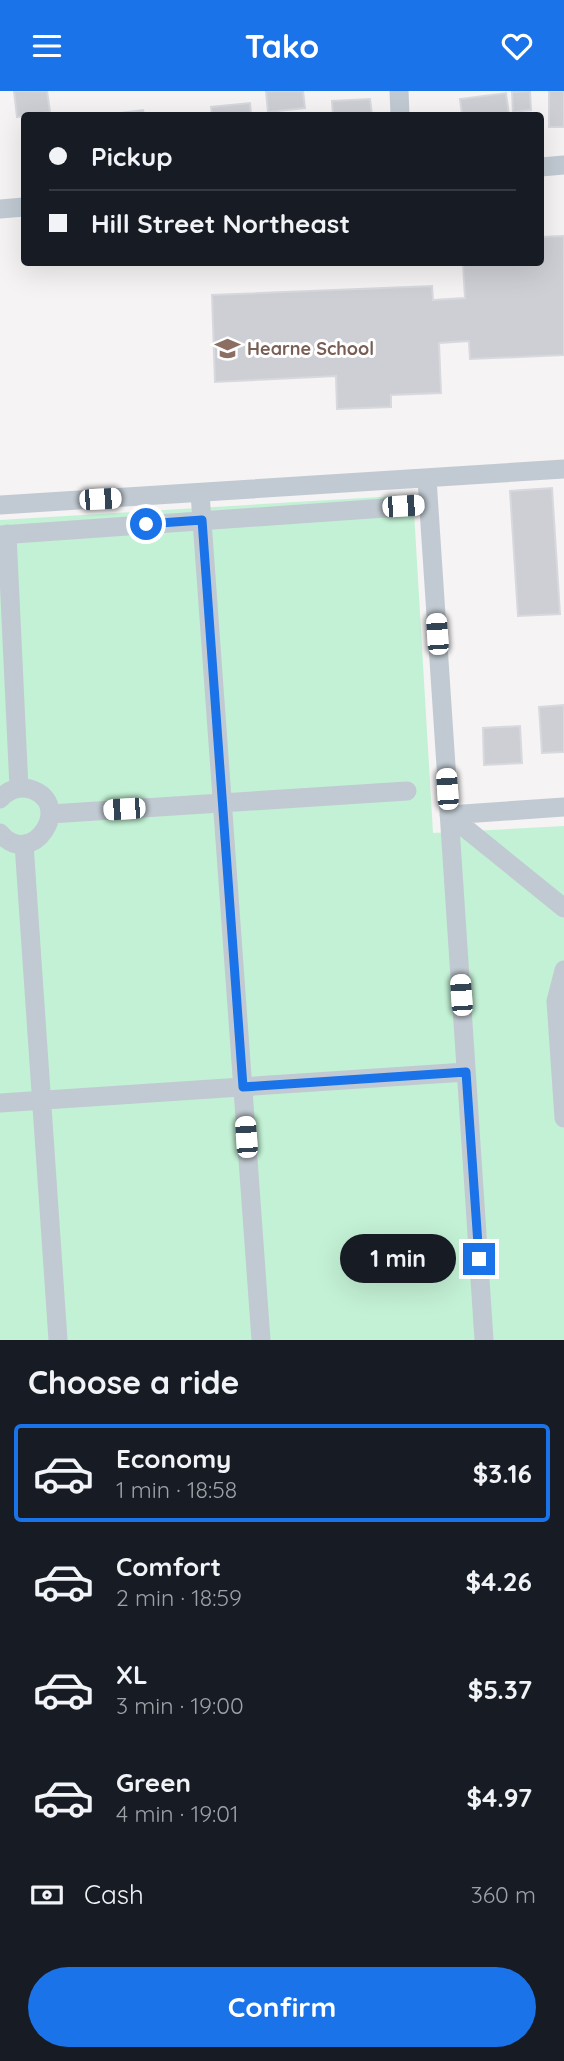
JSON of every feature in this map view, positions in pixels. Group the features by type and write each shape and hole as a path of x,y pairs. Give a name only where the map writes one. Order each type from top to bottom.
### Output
{"street":[{"path":"399,91 400,112"},
{"path":"544,167 564,166"},
{"path":"0,209 21,207"},
{"path":"0,505 564,469"},
{"path":"427,479 484,1340"},
{"path":"200,492 261,1340"},
{"path":"19,788 4,535 428,505"},
{"path":"0,799 19,788 32,790 46,801 50,814 48,827 36,840 24,844 10,841 0,833"},
{"path":"50,814 407,791"},
{"path":"449,815 564,807"},
{"path":"449,815 564,908"},
{"path":"24,844 58,1340"},
{"path":"564,970 556,1001 564,1118"},
{"path":"0,1103 466,1072"}],"green space":[{"path":"413,495 433,833 564,826 564,1340 0,1340 0,520"}],"building":[{"path":"14,91 47,91 50,112 21,112 21,116 17,117"},
{"path":"266,91 303,91 305,108 268,112"},
{"path":"530,91 531,110 513,112 512,92"},
{"path":"549,91 564,91 564,127 549,127"},
{"path":"506,93 509,112 462,112 460,99"},
{"path":"370,99 372,112 333,112 332,101"},
{"path":"250,103 251,112 212,112 211,107"},
{"path":"564,236 564,355 470,359 469,341 439,343 441,393 391,395 391,407 337,409 336,376 215,382 212,295 432,286 433,300 465,298 463,266 544,266 544,237"},
{"path":"552,488 560,614 518,616 510,491"},
{"path":"564,705 564,752 542,753 539,707"},
{"path":"520,726 522,763 484,765 483,728"}],"place":[{"name":"Hearne School","path":"227,349"}],"route":[{"path":"146,524 202,520 243,1087 466,1072 479,1259"}]}
